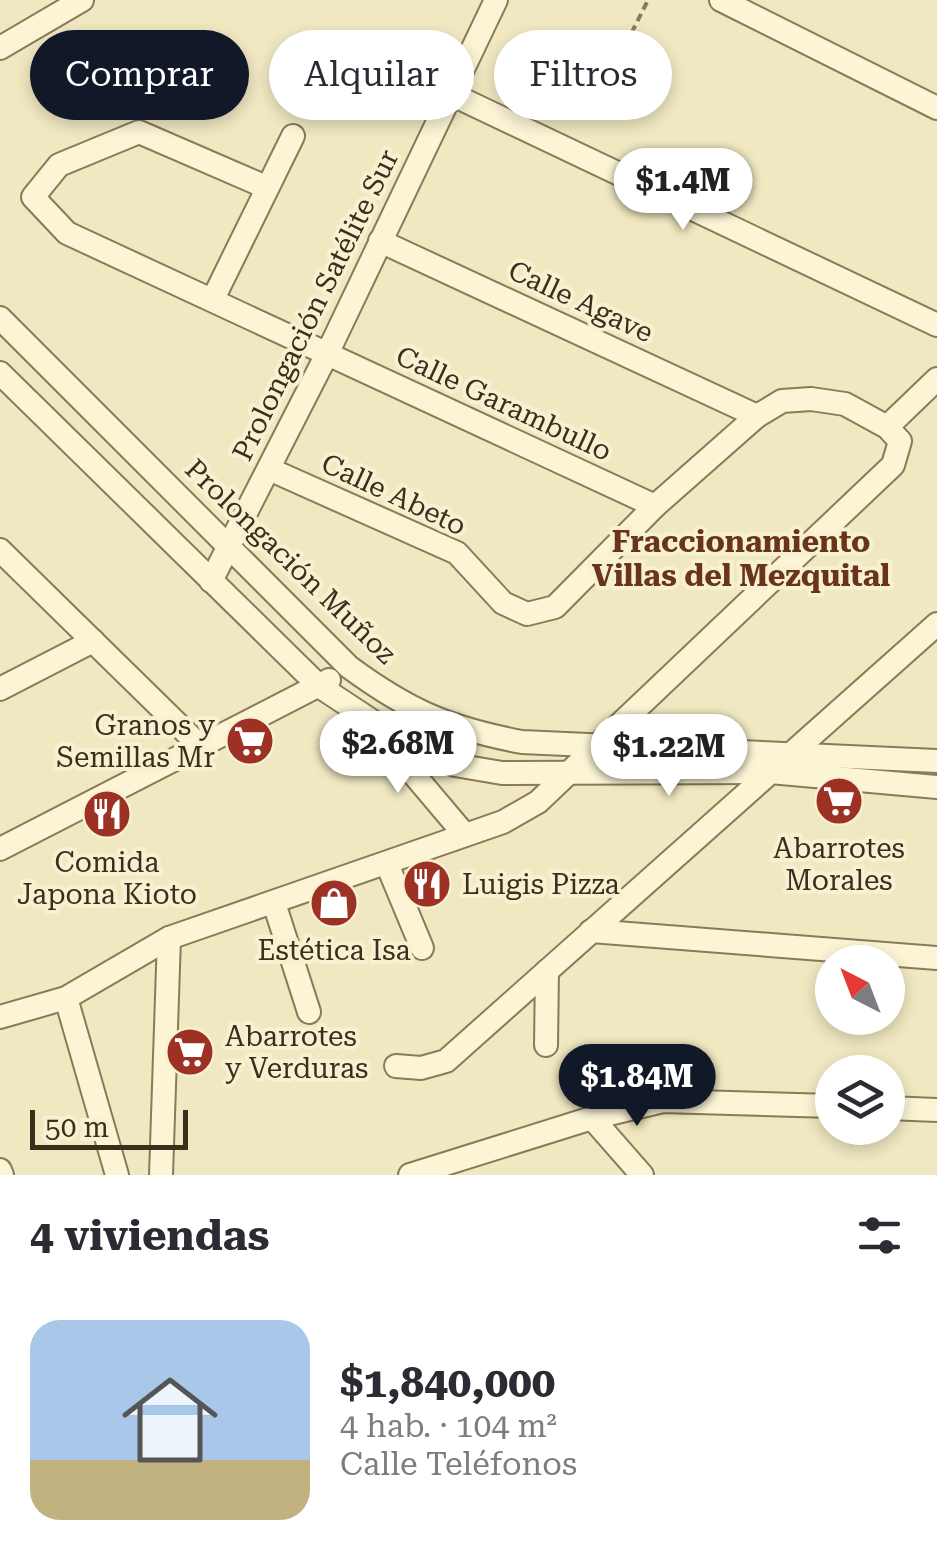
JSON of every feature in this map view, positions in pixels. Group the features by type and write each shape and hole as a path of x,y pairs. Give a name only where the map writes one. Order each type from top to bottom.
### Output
{"street":[{"path":"0,48 82,0"},
{"name":"Prolongación Satélite Sur","path":"474,46 496,0"},
{"path":"720,0 937,108"},
{"path":"474,105 937,325"},
{"name":"Prolongación Satélite Sur","path":"211,581 327,354 438,120"},
{"path":"266,187 139,132 58,165 32,197 68,233 213,299 293,136"},
{"name":"Calle Agave","path":"380,241 757,416"},
{"name":"Calle Garambullo","path":"213,299 655,506"},
{"name":"Prolongación Muñoz","path":"0,318 349,667 396,701 476,733 522,742 937,761"},
{"path":"0,373 319,686 410,746 455,765 502,773 770,772 937,787"},
{"path":"888,427 937,380"},
{"path":"0,1018 66,998 169,938 503,822 538,802 893,465 900,442 888,427 845,404 811,399 782,401 757,416"},
{"name":"Calle Abeto","path":"269,469 457,553 503,603 527,614 555,607 655,506 757,416"},
{"path":"0,550 201,746"},
{"path":"396,1066 421,1068 446,1061 937,624"},
{"path":"0,689 93,642"},
{"path":"0,849 349,667"},
{"path":"372,723 465,835"},
{"path":"386,864 422,948"},
{"path":"274,903 309,1012"},
{"path":"592,931 937,958"},
{"path":"161,1175 169,938"},
{"path":"546,1045 547,971"},
{"path":"66,998 117,1175"},
{"path":"410,1175 448,1170 592,1118 662,1100 815,1105"},
{"path":"905,1109 937,1110"},
{"path":"592,1118 642,1175"}],"path":[{"path":"633,30 648,0"}],"place":[{"name":"Granos y Semillas Mr","path":"250,741"},
{"name":"Abarrotes Morales","path":"839,801"},
{"name":"Comida Japona Kioto","path":"107,814"},
{"name":"Luigis Pizza","path":"427,884"},
{"name":"Estética Isa","path":"334,903"},
{"name":"Abarrotes y Verduras","path":"190,1052"}],"district":[{"name":"Fraccionamiento Villas del Mezquital","path":"741,559"}]}
